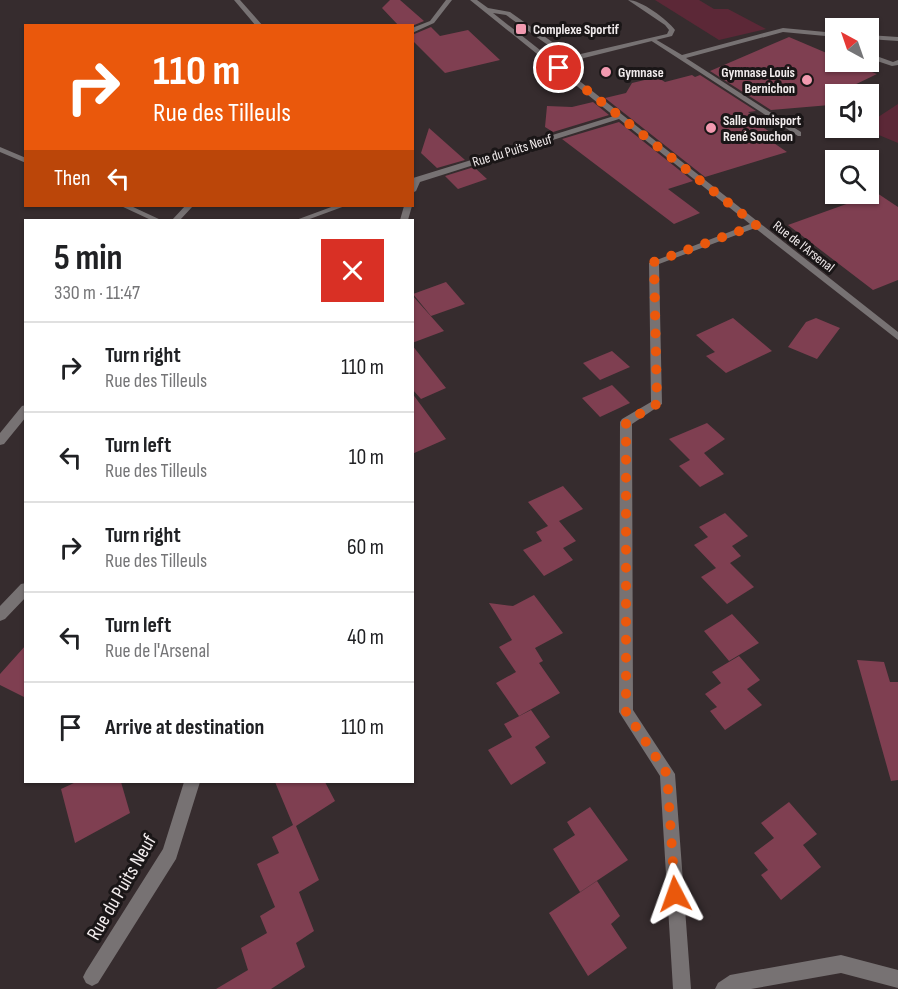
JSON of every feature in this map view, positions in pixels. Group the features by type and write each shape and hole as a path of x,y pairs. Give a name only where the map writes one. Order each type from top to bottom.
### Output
{"street":[{"path":"237,0 258,24"},
{"path":"414,30 432,22 449,0"},
{"name":"Rue de l'Arsenal","path":"473,0 898,337"},
{"path":"553,63 670,35 672,30 667,24 631,0"},
{"path":"485,10 508,13 573,60"},
{"path":"680,58 783,30 825,34"},
{"path":"816,34 825,38"},
{"path":"879,38 898,39"},
{"path":"653,40 798,134"},
{"path":"879,59 894,65 898,63"},
{"name":"Rue du Puits Neuf","path":"414,181 618,117"},
{"path":"0,149 24,160"},
{"path":"127,207 155,219"},
{"path":"177,219 188,207"},
{"path":"303,219 338,207"},
{"path":"681,989 667,774 626,712 626,422 657,404 654,262 756,225"},
{"path":"0,441 24,411"},
{"path":"0,615 24,590"},
{"name":"Rue du Puits Neuf","path":"92,977 170,853 192,783"},
{"path":"724,989 730,984 841,964 898,979"}],"shaded area":[{"path":"655,0 699,0 714,9 728,9 766,29 719,40"},
{"path":"898,104 898,143 879,135 879,116"}],"building":[{"path":"390,0 400,0 424,21 414,25 397,24 382,8"},
{"path":"431,27 440,36 468,30 500,60 445,73 414,42 414,34"},
{"name":"Gymnase Louis Bernichon","path":"789,37 825,52 825,72 877,74 856,84 825,84 825,105 771,110 710,71"},
{"name":"Salle Omnisport René Souchon","path":"692,75 695,77 700,75 756,111 748,112 764,123 758,124 770,132 762,135 787,152 705,177 605,98 626,93 632,83 657,77 665,82"},
{"path":"593,102 609,115 553,132 545,127 547,106 572,107"},
{"path":"619,122 693,181 668,189 700,213 674,224 562,139"},
{"path":"429,128 465,160 437,168 421,153"},
{"path":"474,167 487,179 458,189 445,176"},
{"path":"879,194 898,207 898,280 873,290 788,225 846,204 879,204"},
{"path":"446,282 465,304 431,316 414,294"},
{"path":"414,297 444,331 414,342"},
{"path":"733,318 772,351 726,373 706,356 715,352 696,335"},
{"path":"816,318 840,328 817,359 788,347 806,322"},
{"path":"414,348 446,388 421,399 414,391"},
{"path":"612,351 630,367 600,380 583,363"},
{"path":"612,385 630,403 600,417 582,398"},
{"path":"414,396 446,439 414,453"},
{"path":"707,423 725,439 704,453 724,474 700,487 679,466 690,460 669,439"},
{"path":"563,486 583,509 559,521 576,541 563,548 573,560 544,576 523,550 542,541 536,532 548,526 528,502"},
{"path":"725,513 748,536 732,546 741,556 730,563 754,587 727,604 701,577 716,568 694,545 708,537 699,527"},
{"path":"534,595 563,633 535,648 543,661 539,663 560,693 519,716 496,683 516,672 499,647 512,640 489,603 513,606"},
{"path":"732,614 759,643 729,661 704,631"},
{"path":"24,647 24,697 0,685 0,674"},
{"path":"739,656 760,680 747,689 762,705 725,730 710,711 717,707 705,694 721,683 712,672"},
{"path":"857,660 884,662 890,682 898,682 898,780 891,781"},
{"path":"531,710 550,737 535,747 546,763 511,785 488,750 512,737 504,724"},
{"path":"74,783 121,783 130,813 75,843 61,789"},
{"path":"275,783 326,783 335,801 296,826 319,880 299,892 314,931 296,943 305,967 271,989 216,989 248,970 241,948 267,933 260,916 275,907 257,864 279,853 272,837 293,825"},
{"path":"789,802 817,834 803,845 821,867 781,900 761,875 768,870 754,853 774,838 761,823"},
{"path":"590,807 628,860 580,892 553,849 575,835 567,822"},
{"path":"597,881 620,916 611,924 627,948 588,976 549,913"}],"place":[{"name":"Complexe Sportif","path":"521,29"},
{"name":"Gymnase","path":"606,72"},
{"name":"Gymnase Louis Bernichon","path":"807,80"},
{"name":"Salle Omnisport René Souchon","path":"711,128"}],"route":[{"path":"559,68 756,225 654,262 657,404 626,422 626,712 667,774 675,894"}]}
